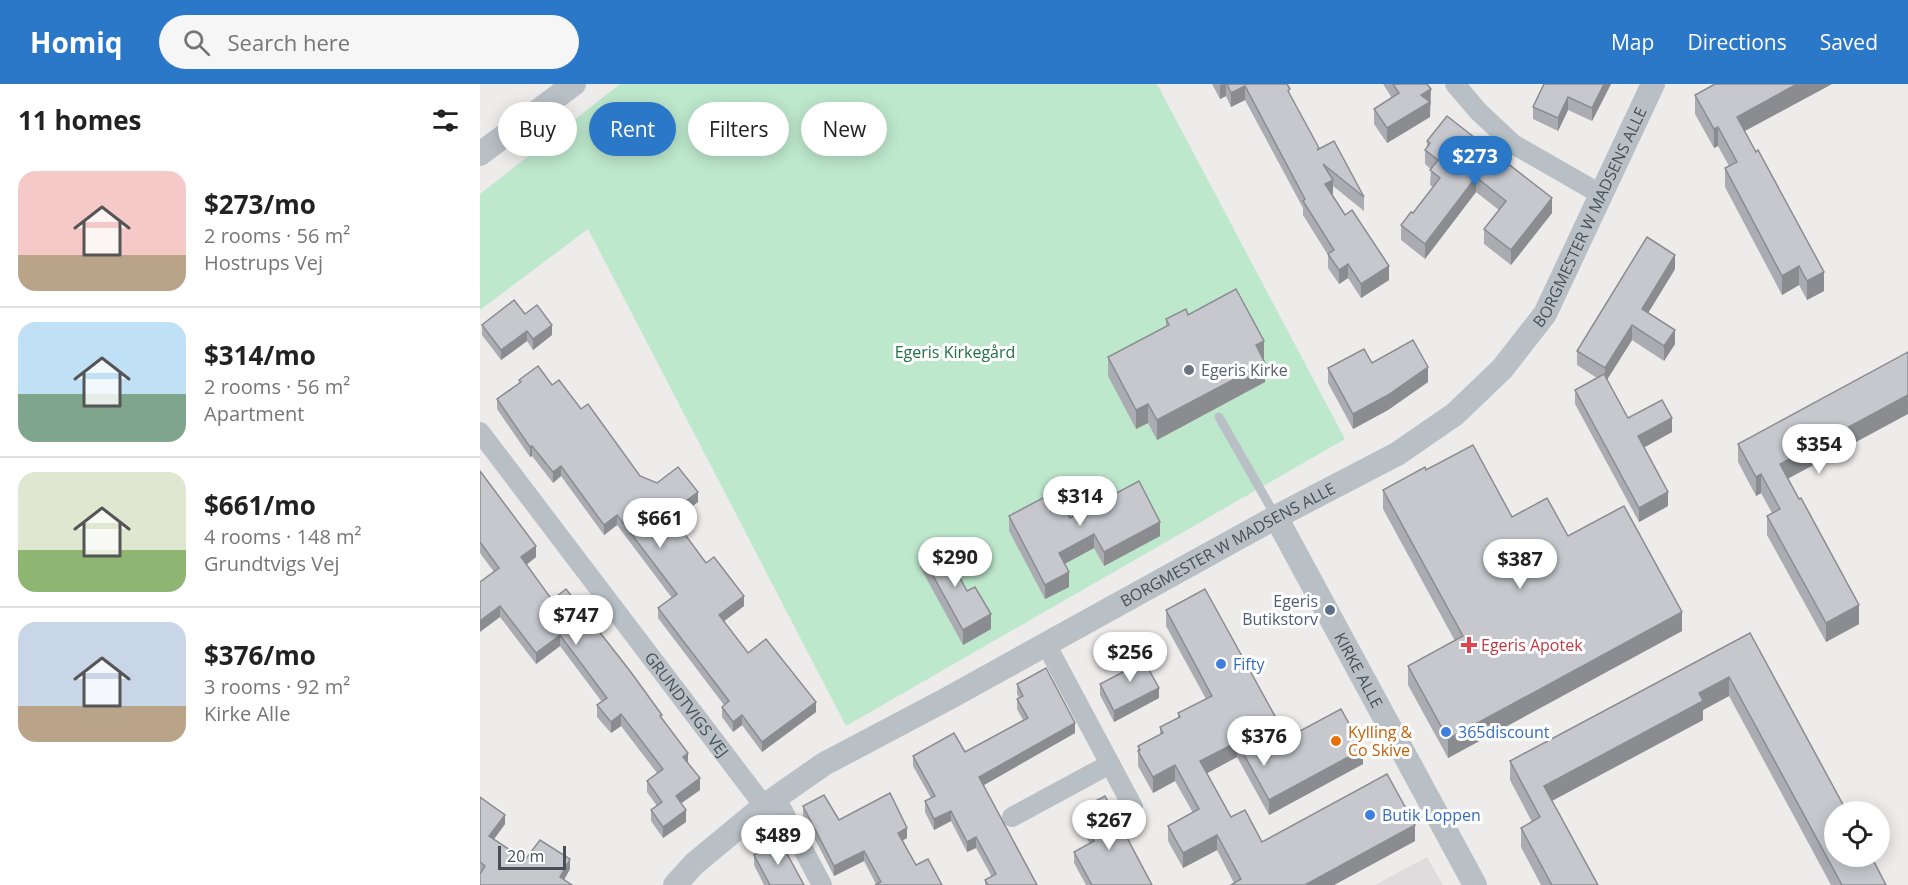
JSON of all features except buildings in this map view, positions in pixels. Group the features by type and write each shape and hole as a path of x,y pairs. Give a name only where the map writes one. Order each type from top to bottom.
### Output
{"street":[{"path":"480,154 574,84"},
{"path":"1455,84 1478,111 1513,144 1602,195"},
{"name":"BORGMESTER W MADSENS ALLE","path":"675,885 694,864 770,802 824,764 1276,517 1397,454 1455,414 1494,376 1545,314 1653,84"},
{"name":"GRUNDTVIGS VEJ","path":"480,432 770,802 822,885"},
{"name":"KIRKE ALLE","path":"1276,517 1475,885"},
{"path":"1046,644 1133,807"},
{"path":"1012,817 1110,764"}],"lane":[{"path":"1219,417 1276,517"}],"shaded area":[{"path":"1427,857 1443,885 1375,885"}],"green space":[{"name":"Egeris Kirkegård","path":"620,84 1157,84 1345,439 846,726 588,229 480,310 480,194 528,156 577,156 577,118 589,108 589,156 676,156 676,102 597,102"}],"place":[{"name":"Egeris Kirke","path":"1189,370"},
{"name":"Egeris Butikstorv","path":"1330,610"},
{"name":"Egeris Apotek","path":"1469,645"},
{"name":"Fifty","path":"1221,664"},
{"name":"365discount","path":"1446,732"},
{"name":"Kylling & Co Skive","path":"1336,741"},
{"name":"Butik Loppen","path":"1370,815"}]}
